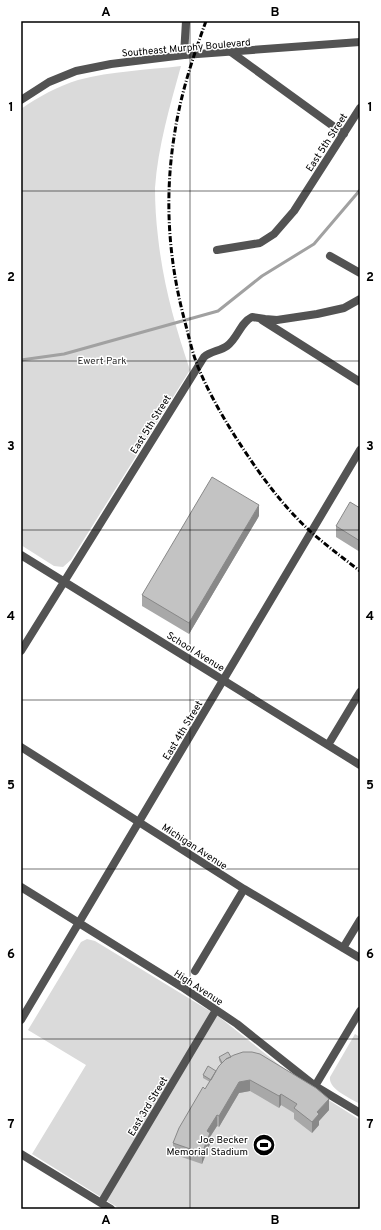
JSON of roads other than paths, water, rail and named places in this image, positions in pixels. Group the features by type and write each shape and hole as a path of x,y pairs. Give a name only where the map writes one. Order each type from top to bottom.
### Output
{"street":[{"path":"184,55 186,21"},
{"name":"Southeast Murphy Boulevard","path":"21,100 49,82 76,71 111,64 184,55 360,42"},
{"path":"231,52 344,134"},
{"name":"East 5th Street","path":"217,250 260,243 274,234 294,211 360,108"},
{"path":"330,256 360,273"},
{"path":"258,317 277,320 317,314 344,308 360,300"},
{"path":"258,317 360,382"},
{"name":"East 5th Street","path":"21,651 201,360 210,352 222,349 228,345 248,319 258,317"},
{"name":"East 4th Street","path":"21,1020 360,450"},
{"name":"School Avenue","path":"21,554 360,765"},
{"path":"328,745 360,692"},
{"name":"Michigan Avenue","path":"21,747 244,889 360,958"},
{"name":"High Avenue","path":"21,887 237,1024 315,1086 360,1114"},
{"path":"195,970 244,889"},
{"path":"343,948 360,920"},
{"name":"East 3rd Street","path":"101,1203 216,1010"},
{"path":"315,1086 360,1011"},
{"path":"21,1154 111,1209"}],"waterway":[{"path":"21,360 64,354 218,311 262,276 314,244 360,190"}],"railway":[{"path":"206,21 184,89 175,131 170,179 169,203 171,251 179,298 192,350 203,379 221,413 255,466 270,486 285,505 311,532 360,571"}],"place":[{"name":"Joe Becker Memorial Stadium","path":"264,1145"}],"park label":[{"name":"Ewert Park","path":"102,360"}]}
